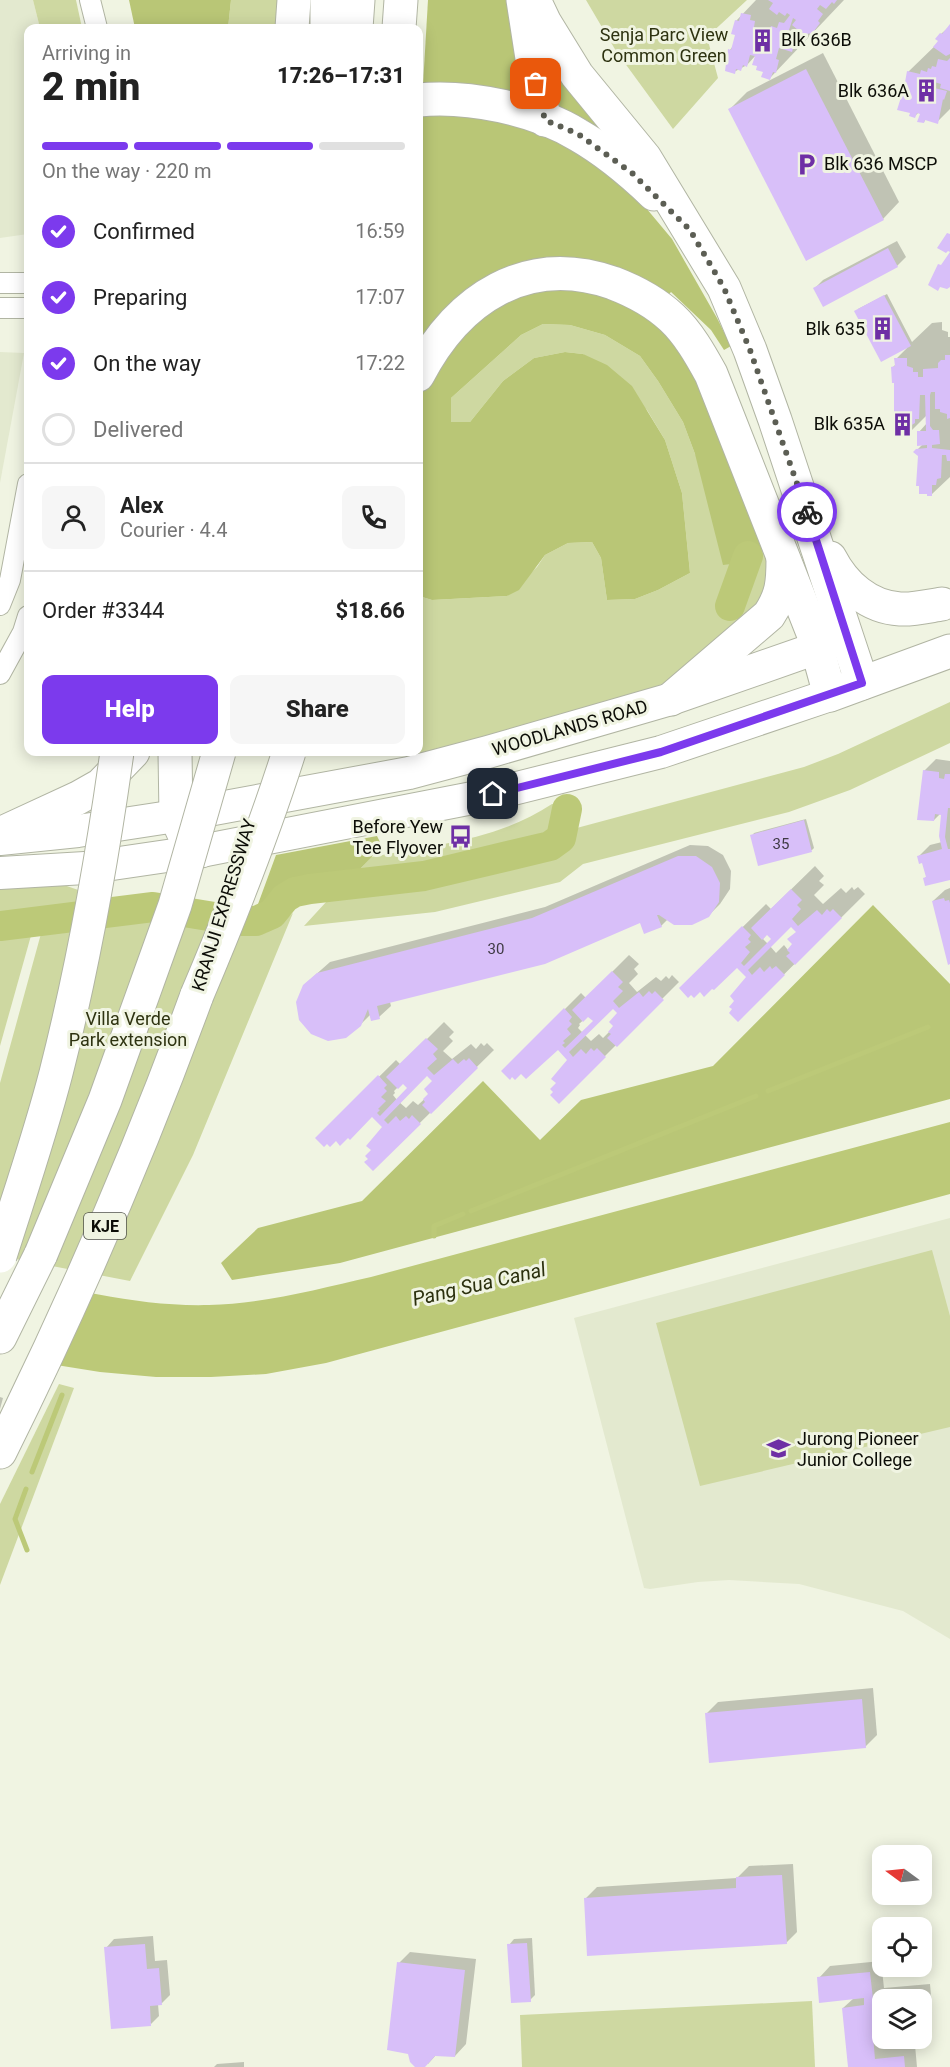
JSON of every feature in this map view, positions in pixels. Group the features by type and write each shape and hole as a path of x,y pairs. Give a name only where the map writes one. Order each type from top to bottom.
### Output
{"highway":[{"path":"292,24 294,0"},
{"path":"327,0 327,24"},
{"path":"356,24 358,0"},
{"path":"399,24 401,0"},
{"path":"523,0 536,84 545,120"},
{"path":"534,0 545,23 577,75 645,158 724,288 750,350 807,514 835,568 856,592 872,602 901,610 946,602"},
{"path":"423,100 469,101 506,108 545,120 578,134 632,173 690,230"},
{"path":"423,367 439,340 462,315 486,296 516,281 544,274 573,273 627,288 651,301 672,318 694,344 711,374 783,554 831,642 862,683"},
{"path":"807,514 831,642 831,695 950,651"},
{"path":"671,699 769,615 779,600 783,584 783,554"},
{"name":"WOODLANDS ROAD","path":"831,642 946,602"},
{"path":"0,1256 42,1125 68,1020 98,876 116,756"},
{"path":"0,834 78,798 100,784 130,756"},
{"path":"176,756 176,816 187,841 201,851"},
{"name":"KJE","path":"0,1337 40,1254 105,1100 175,905 218,756"},
{"name":"KRANJI EXPRESSWAY","path":"0,1452 50,1353 96,1249 172,1064 196,995 269,756"},
{"path":"196,995 224,932 267,822 288,756"}],"main road":[{"name":"WOODLANDS ROAD","path":"0,839 78,831 176,816 409,773 671,699 831,642"},
{"path":"0,873 85,868 201,851 493,794 661,752 831,695"},
{"path":"78,831 89,833 98,843 98,856 85,868"}],"street":[{"path":"90,0 97,24"},
{"path":"0,283 24,283"},
{"path":"0,308 24,308"},
{"path":"0,605 10,580 24,505"},
{"path":"0,674 24,629"}],"shaded area":[{"path":"0,0 33,0 39,24 24,24 24,235 0,238"},
{"path":"129,0 231,0 228,24 134,24"},
{"path":"428,0 518,0 598,124 590,131 423,85"},
{"path":"423,108 501,119 572,145 641,202 672,239 731,346 724,350 711,330 671,292 652,313 685,348 765,540 761,554 755,561 723,565 695,454 683,422 640,356 605,335 570,325 543,324 521,335 451,398 451,422 470,422 503,381 534,358 565,352 583,354 607,365 632,386 665,440 682,493 690,573 635,599 607,600 601,558 592,542 568,543 545,555 519,590 507,596 432,600 423,597"},
{"path":"0,352 24,353 0,483"},
{"path":"377,836 382,846 360,869 337,879 290,887 266,909 254,915 276,855"},
{"path":"873,905 950,984 950,1099 340,1263 232,1280 221,1263 258,1228 362,1201 483,1081 540,1140 581,1100 713,1066"},
{"name":"Jurong Pioneer Junior College","path":"950,1218 950,1639 903,1611 799,1584 729,1580 644,1588 574,1318"}],"green space":[{"path":"33,0 76,0 81,24 39,24"},
{"path":"231,0 281,0 279,24 228,24"},
{"name":"Senja Parc View Common Green","path":"586,0 747,0 707,37 718,78 673,129 616,51"},
{"path":"543,324 570,325 605,335 640,356 683,422 695,454 765,540 776,570 769,601 679,676 651,689 434,754 423,754 423,597 432,600 507,596 537,567 545,555 568,543 592,542 601,558 607,600 635,599 690,573 682,493 665,440 647,410 583,354 565,352 534,358 503,381 470,422 451,422 451,398 521,335"},
{"path":"950,702 950,743 850,790 789,812 583,864 560,882 435,912 304,926 327,901 433,886 548,859 569,843 573,829 804,767 838,754"},
{"path":"555,804 551,826 546,836 538,844 423,869 337,879 360,869 371,857 464,840 510,826"},
{"path":"28,884 61,884 84,892 80,910 0,919 0,889"},
{"name":"Villa Verde Park extension","path":"293,913 193,1155 130,1281 0,1256 0,1083 42,930 153,918 243,934 265,933"},
{"path":"32,932 0,1046 0,936"},
{"path":"932,1250 950,1316 950,1427 700,1486 656,1323"},
{"path":"59,1384 74,1388 0,1585 0,1504"},
{"path":"812,2001 815,2067 522,2067 520,2015"}],"water":[{"name":"Pang Sua Canal","path":"950,1122 950,1194 326,1363 266,1374 156,1377 100,1372 0,1356 0,1274 104,1296 156,1303 209,1305 270,1299 371,1277"}],"pier":[{"path":"0,1271 95,1291 58,1368 0,1359"}],"building":[{"name":"Blk 636B","path":"768,0 837,0 826,9 820,5 817,9 823,14 818,21 820,23 811,35 809,33 804,39 795,33 798,30 792,25 796,20 793,18 786,39 795,41 792,52 779,48 776,73 773,72 770,80 761,77 763,72 756,70 757,66 752,65 755,56 750,55 747,67 743,65 741,71 736,69 735,74 725,71 728,49 731,50 735,35 731,34 735,20 739,21 741,13 751,15 750,20 755,21 754,27 769,31 771,26 777,28 779,22 784,23 790,15 787,13 785,16 779,12 777,15 769,9 773,3"},
{"name":"Blk 636A","path":"950,24 950,54 946,56 933,47 938,41 935,39"},
{"name":"Blk 636A","path":"950,58 950,91 940,88 941,84 931,81 930,84 935,85 934,88 947,91 938,124 925,120 924,123 917,122 920,114 917,113 915,118 909,116 910,113 897,110 902,94 907,95 909,89 904,88 907,71 920,74 921,70 927,72 928,68 936,67 938,59 947,61"},
{"name":"Blk 636 MSCP","path":"806,69 884,220 806,261 728,109"},
{"path":"947,233 950,234 950,252 946,253 937,248"},
{"path":"888,248 898,267 823,307 813,288"},
{"path":"950,252 950,287 947,289 940,287 938,291 928,285 938,264 941,265"},
{"name":"Blk 635","path":"884,295 911,346 881,362 854,311"},
{"name":"Blk 635A","path":"945,355 950,355 950,418 947,419 947,414 940,412 940,409 935,409 935,392 931,392 930,426 933,430 939,430 940,444 932,445 932,448 950,450 950,461 947,461 946,455 942,455 941,478 937,479 936,485 932,485 932,496 927,496 927,494 919,494 919,486 916,486 918,456 913,452 916,449 927,448 927,445 917,446 917,431 926,431 925,395 920,395 919,419 915,419 915,423 910,426 910,434 898,434 897,427 894,427 894,383 892,383 891,367 895,366 894,358 907,358 907,366 913,368 913,372 918,372 918,377 923,377 923,369 938,368 938,363 945,360"},
{"path":"923,770 939,772 939,778 944,779 945,774 950,774 950,808 948,808 945,837 948,849 950,849 950,880 925,886 923,878 926,877 922,863 919,864 917,856 942,849 939,836 941,815 935,814 934,821 917,820"},
{"path":"804,820 812,852 758,866 750,835"},
{"path":"678,856 696,856 712,867 720,883 719,902 709,917 692,925 674,925 657,915 662,927 644,934 640,923 545,964 377,1006 380,1019 371,1021 368,1009 361,1026 346,1038 328,1041 311,1034 299,1020 296,1002 303,985 317,973 532,918"},
{"path":"791,889 802,900 797,905 801,909 792,919 798,926 817,910 822,915 827,909 830,912 833,909 842,918 795,965 786,956 790,953 787,950 792,944 787,939 796,932 791,927 748,970 752,975 760,967 764,972 770,966 772,969 776,966 785,975 738,1022 729,1013 732,1009 729,1007 734,1001 730,996 746,977 737,968 704,997 700,992 694,998 691,995 688,998 679,988 742,926 751,935 748,939 751,942 745,947 750,952 741,963 744,966 771,939 767,935 762,940 751,928"},
{"path":"944,898 950,903 950,964 948,965 932,901"},
{"path":"612,971 623,982 618,987 623,991 613,1001 619,1008 639,992 643,997 649,991 652,994 655,991 664,1000 617,1047 607,1038 613,1026 609,1022 617,1013 613,1009 569,1052 573,1057 581,1049 586,1054 591,1048 594,1051 597,1048 606,1057 559,1104 550,1095 553,1092 550,1089 556,1083 551,1079 567,1060 558,1050 526,1079 521,1074 515,1080 512,1077 510,1080 501,1071 564,1008 572,1017 569,1021 572,1024 567,1029 571,1034 562,1045 565,1048 593,1021 588,1017 583,1022 572,1010"},
{"path":"426,1038 438,1049 433,1054 437,1059 427,1068 434,1075 453,1059 458,1064 469,1058 478,1068 431,1114 422,1105 425,1102 423,1099 428,1094 424,1089 432,1081 427,1076 384,1120 388,1124 396,1116 400,1121 406,1116 409,1119 412,1115 421,1124 373,1171 364,1162 368,1159 365,1156 371,1150 366,1146 382,1127 372,1117 350,1140 348,1138 340,1146 336,1141 330,1147 327,1144 324,1147 315,1138 378,1075 387,1085 384,1088 387,1091 381,1097 386,1101 377,1113 380,1116 407,1088 403,1084 398,1089 386,1077"},
{"path":"862,1699 866,1748 709,1763 705,1713"},
{"path":"782,1875 787,1944 587,1956 584,1898 736,1888 736,1877"},
{"path":"527,1943 531,2002 511,2003 507,1944"},
{"path":"145,1944 147,1969 159,1968 162,2005 150,2006 151,2026 111,2029 104,1947"},
{"path":"397,1962 465,1970 455,2057 435,2056 425,2067 415,2067 410,2062 408,2054 387,2050"},
{"path":"870,1972 872,2049 874,2049 875,2059 904,2056 905,2067 848,2067 842,2008 864,2005 864,1998 819,2003 817,1977"}],"waterway":[{"path":"730,606 748,556"},
{"path":"0,926 153,907 239,921 256,921 272,914 285,898 295,892 424,876 550,846 561,838 567,809"},
{"path":"768,1091 928,1027"},
{"path":"471,1211 756,1096"},
{"path":"434,1236 434,1226 463,1214"},
{"path":"32,1472 62,1395"},
{"path":"26,1489 15,1519 27,1550"}],"way so far":[{"path":"536,84 545,120 578,134 632,173 690,230 724,288 750,350 807,512"}],"place":[{"name":"Blk 636B","path":"763,40"},
{"name":"Blk 636A","path":"927,91"},
{"name":"Blk 636 MSCP","path":"806,164"},
{"name":"Blk 635","path":"883,329"},
{"name":"Blk 635A","path":"903,424"},
{"name":"Before Yew Tee Flyover","path":"461,837"},
{"name":"Jurong Pioneer Junior College","path":"779,1449"}],"route":[{"path":"493,794 661,752 862,683 807,512"}]}
